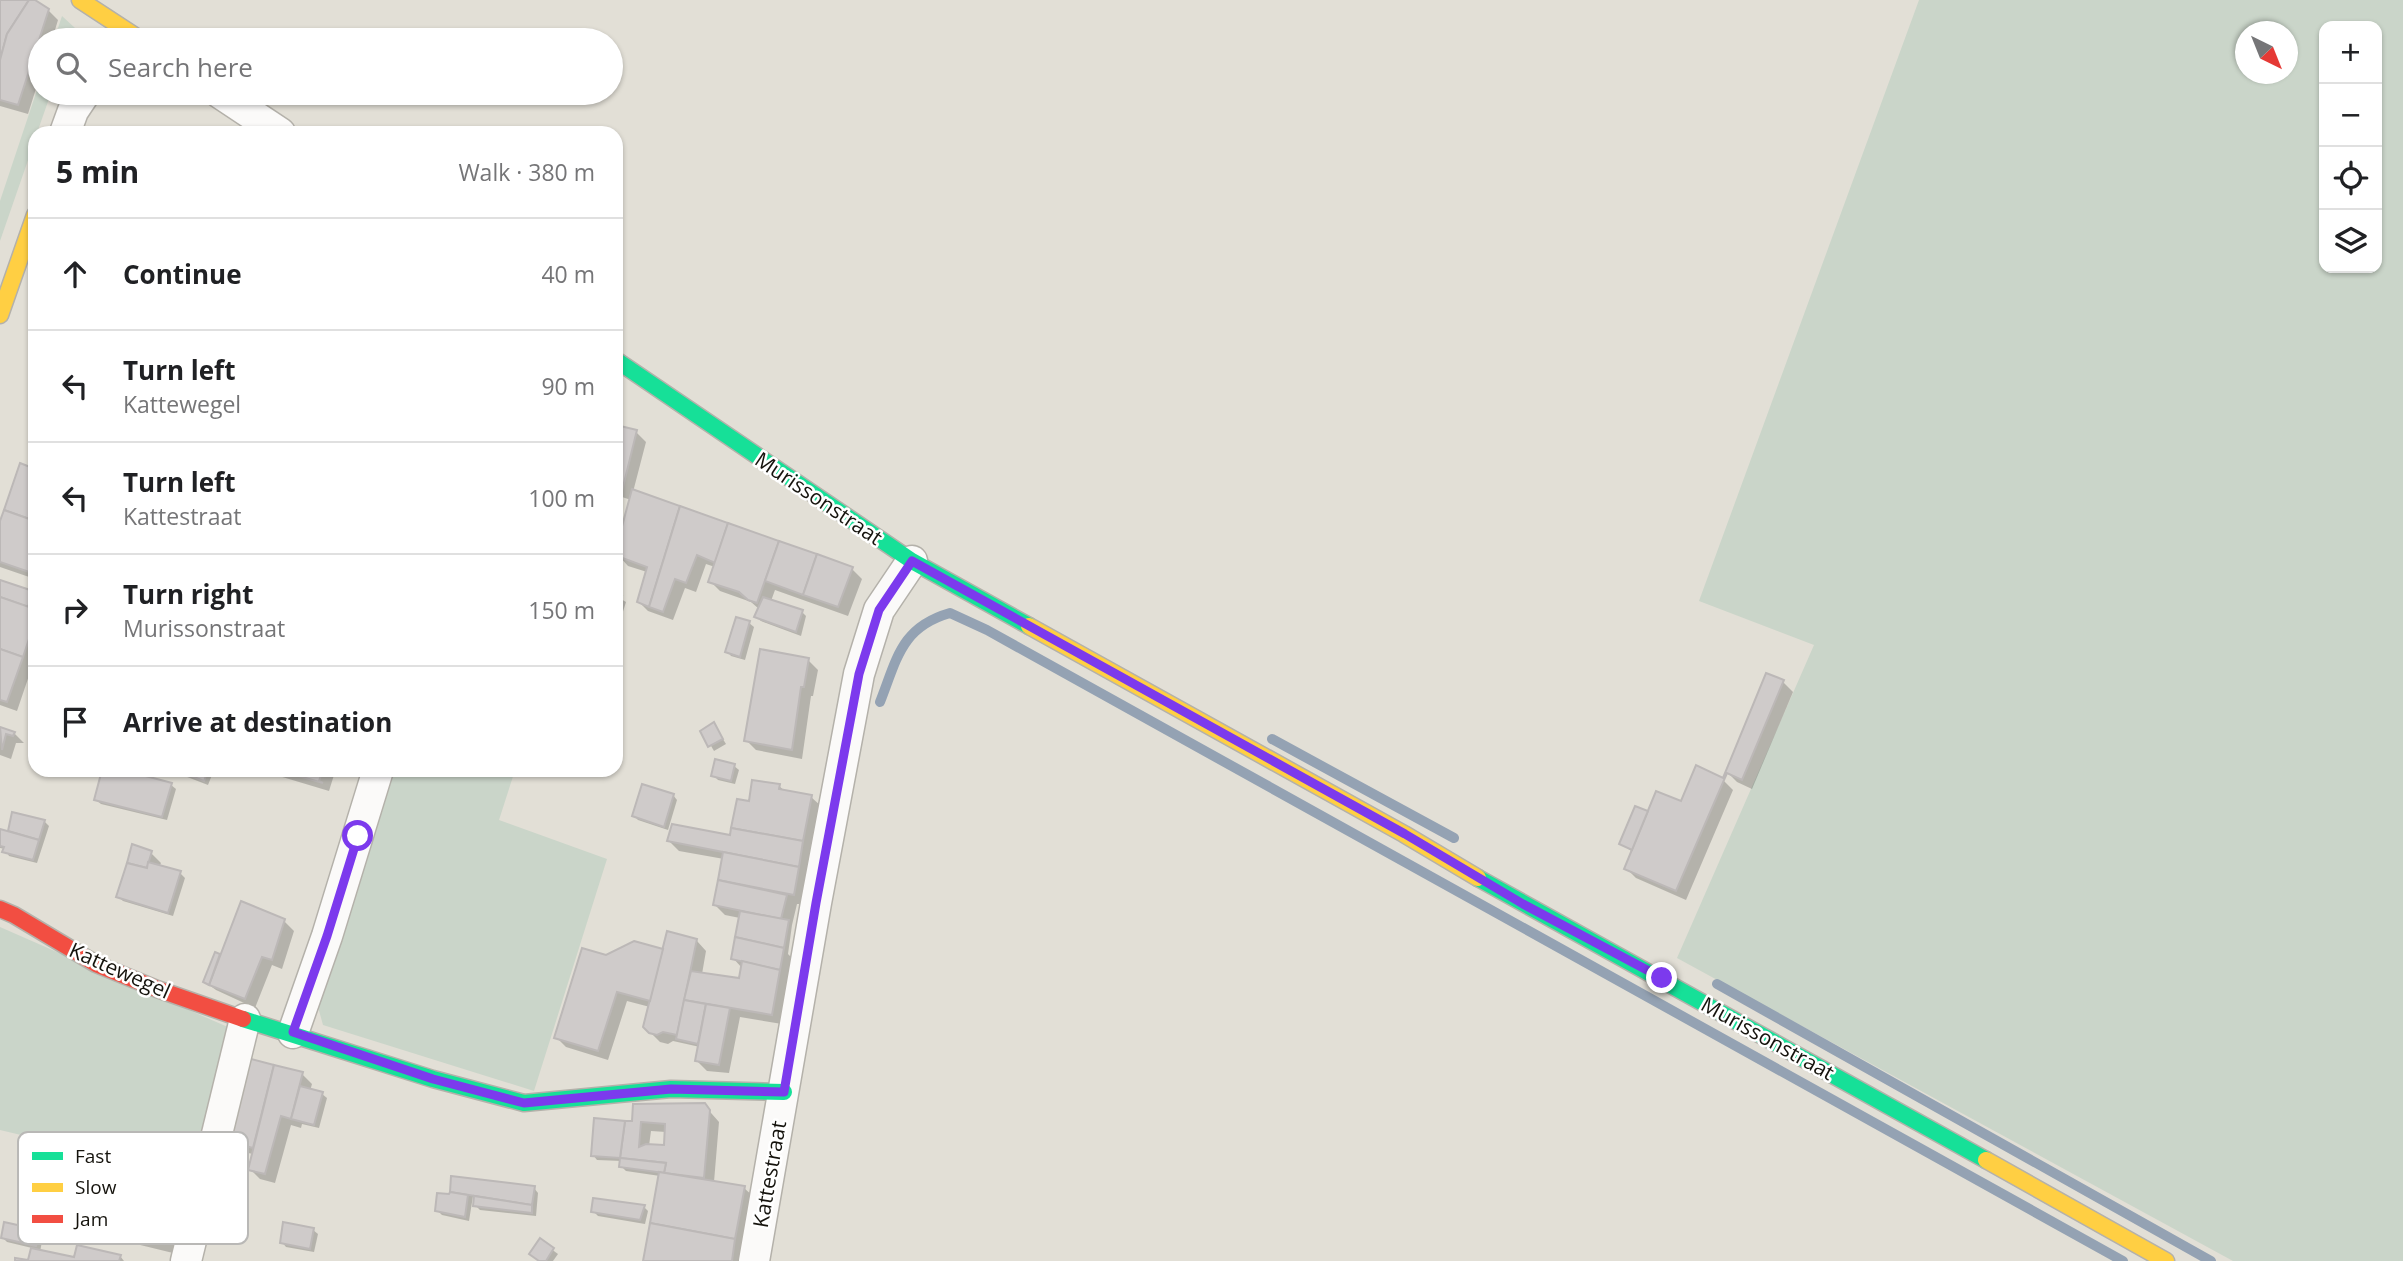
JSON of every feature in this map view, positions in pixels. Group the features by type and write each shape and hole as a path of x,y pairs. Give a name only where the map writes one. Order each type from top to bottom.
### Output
{"street":[{"path":"80,0 117,28"},
{"path":"68,126 78,105"},
{"path":"238,105 270,126"},
{"path":"0,315 28,235"},
{"name":"Murissonstraat","path":"623,365 912,561 2166,1261"},
{"name":"Kattestraat","path":"754,1261 859,674 879,610 912,561"},
{"path":"293,1032 327,936 376,777"},
{"name":"Kattewegel","path":"0,909 15,915 96,964 157,989 272,1029 293,1032 433,1079 524,1103 671,1089 784,1092"},
{"path":"217,1132 245,1019"}],"shaded area":[{"path":"1919,0 2403,0 2403,1261 2233,1261 1677,958 1814,645 1699,601"},
{"path":"62,16 75,28 58,28"},
{"path":"32,105 47,105 39,126 28,126 28,160 0,241 0,201"},
{"path":"392,777 513,777 499,820 607,859 534,1091 323,1025 318,1007"},
{"path":"0,927 230,1028 205,1132 18,1132 18,1134 0,1130"}],"building":[{"path":"0,0 29,0 7,34 0,60"},
{"path":"29,0 35,0 49,9 43,28 28,28 28,74 18,105 0,100 0,60 7,34"},
{"path":"623,427 637,430 623,487"},
{"path":"20,463 28,466 28,519 4,510"},
{"path":"632,489 680,506 649,607 637,602 647,567 623,558 623,523"},
{"path":"680,506 728,523 715,563 697,555 686,583 675,579 663,612 649,607"},
{"path":"4,510 28,519 28,572 0,562 0,521"},
{"path":"728,523 779,541 757,603 748,600 739,592 708,582"},
{"path":"779,541 817,554 803,595 765,581"},
{"path":"817,554 853,567 838,607 803,595"},
{"path":"0,580 28,589 28,607 0,597"},
{"path":"0,597 28,607 28,642 23,657 0,649"},
{"path":"763,597 803,610 796,632 754,617"},
{"path":"736,617 750,621 740,657 725,652"},
{"path":"0,649 23,657 7,702 0,700"},
{"path":"760,649 809,658 804,687 801,687 792,750 744,741"},
{"path":"1766,673 1784,680 1742,780 1727,773 1676,891 1624,869 1656,791 1681,801 1696,765 1723,778"},
{"path":"714,722 723,739 708,747 700,731"},
{"path":"0,727 15,732 13,736 6,734 2,750"},
{"path":"715,759 735,764 731,781 711,776"},
{"path":"100,777 149,777 172,783 162,817 94,800"},
{"path":"302,777 320,777 319,781 323,783"},
{"path":"752,780 780,784 779,789 812,795 803,841 731,828 737,799 749,801"},
{"path":"642,784 674,794 664,827 632,816"},
{"path":"1635,806 1648,811 1632,850 1619,844"},
{"path":"12,812 45,820 39,840 8,831"},
{"path":"672,824 730,835 731,828 803,841 799,867 667,841"},
{"path":"0,829 39,840 33,860 2,852 4,847 0,846"},
{"path":"132,844 152,851 147,868 127,863"},
{"path":"723,852 799,867 794,895 718,880"},
{"path":"148,862 181,871 168,913 116,897 127,863 147,868"},
{"path":"718,880 787,895 781,919 713,905"},
{"path":"241,901 285,919 272,960 262,957 245,999 209,985"},
{"path":"740,911 789,920 784,948 735,937"},
{"path":"667,931 697,939 677,1035 663,1032 657,1035 649,1033 643,1027"},
{"path":"735,937 784,948 780,970 731,959"},
{"path":"634,941 663,949 650,1001 617,992 598,1051 554,1038 582,948 606,955"},
{"path":"215,952 220,954 209,985 203,982"},
{"path":"742,961 780,970 772,1015 684,1000 691,971 739,978"},
{"path":"684,1000 706,1004 698,1044 676,1039"},
{"path":"706,1004 730,1008 719,1065 695,1061"},
{"path":"247,1058 274,1065 253,1148 248,1147 248,1132 228,1132"},
{"path":"274,1065 303,1072 291,1119 281,1116 265,1174 248,1170"},
{"path":"300,1086 323,1092 314,1125 291,1119"},
{"path":"705,1103 710,1110 704,1178 664,1173 666,1163 620,1158 625,1121 632,1121 633,1104","holes":["641,1122 665,1124 664,1145 646,1144 639,1147"]},
{"path":"594,1118 625,1121 620,1158 591,1156"},
{"path":"620,1158 666,1163 664,1173 619,1167"},
{"path":"659,1172 745,1186 735,1239 650,1223"},
{"path":"451,1176 535,1186 532,1205 450,1192"},
{"path":"437,1193 468,1195 465,1217 435,1211"},
{"path":"474,1196 532,1205 532,1213 473,1206"},
{"path":"593,1198 645,1205 640,1220 591,1212"},
{"path":"4,1222 18,1225 18,1242 1,1238"},
{"path":"283,1222 314,1228 310,1249 280,1243"},
{"path":"650,1223 735,1239 732,1261 643,1261"},
{"path":"540,1238 554,1248 546,1261 539,1261 529,1254"},
{"path":"77,1245 121,1255 119,1261 15,1261 15,1258 28,1260 31,1248 74,1257"}],"waterway":[{"path":"880,702 897,659 911,636 934,619 950,613 987,630 2123,1261"},
{"path":"1272,739 1454,838"},
{"path":"1717,984 2211,1261"}],"traffic: fast":[{"path":"623,365 912,561 1029,626"},
{"path":"1478,878 1986,1160"},
{"path":"243,1019 433,1079 524,1103 671,1089 784,1092"}],"traffic: slow":[{"path":"80,0 123,28"},
{"path":"0,315 28,235"},
{"path":"1029,626 1404,834 1478,878"},
{"path":"1986,1160 2166,1261"}],"traffic: jam":[{"path":"0,909 96,964 243,1019"}],"route":[{"path":"358,836 293,1032 340,1050 433,1079 524,1103 671,1089 784,1092 859,674 879,610 912,561 1405,834 1523,904 1662,978"}]}
